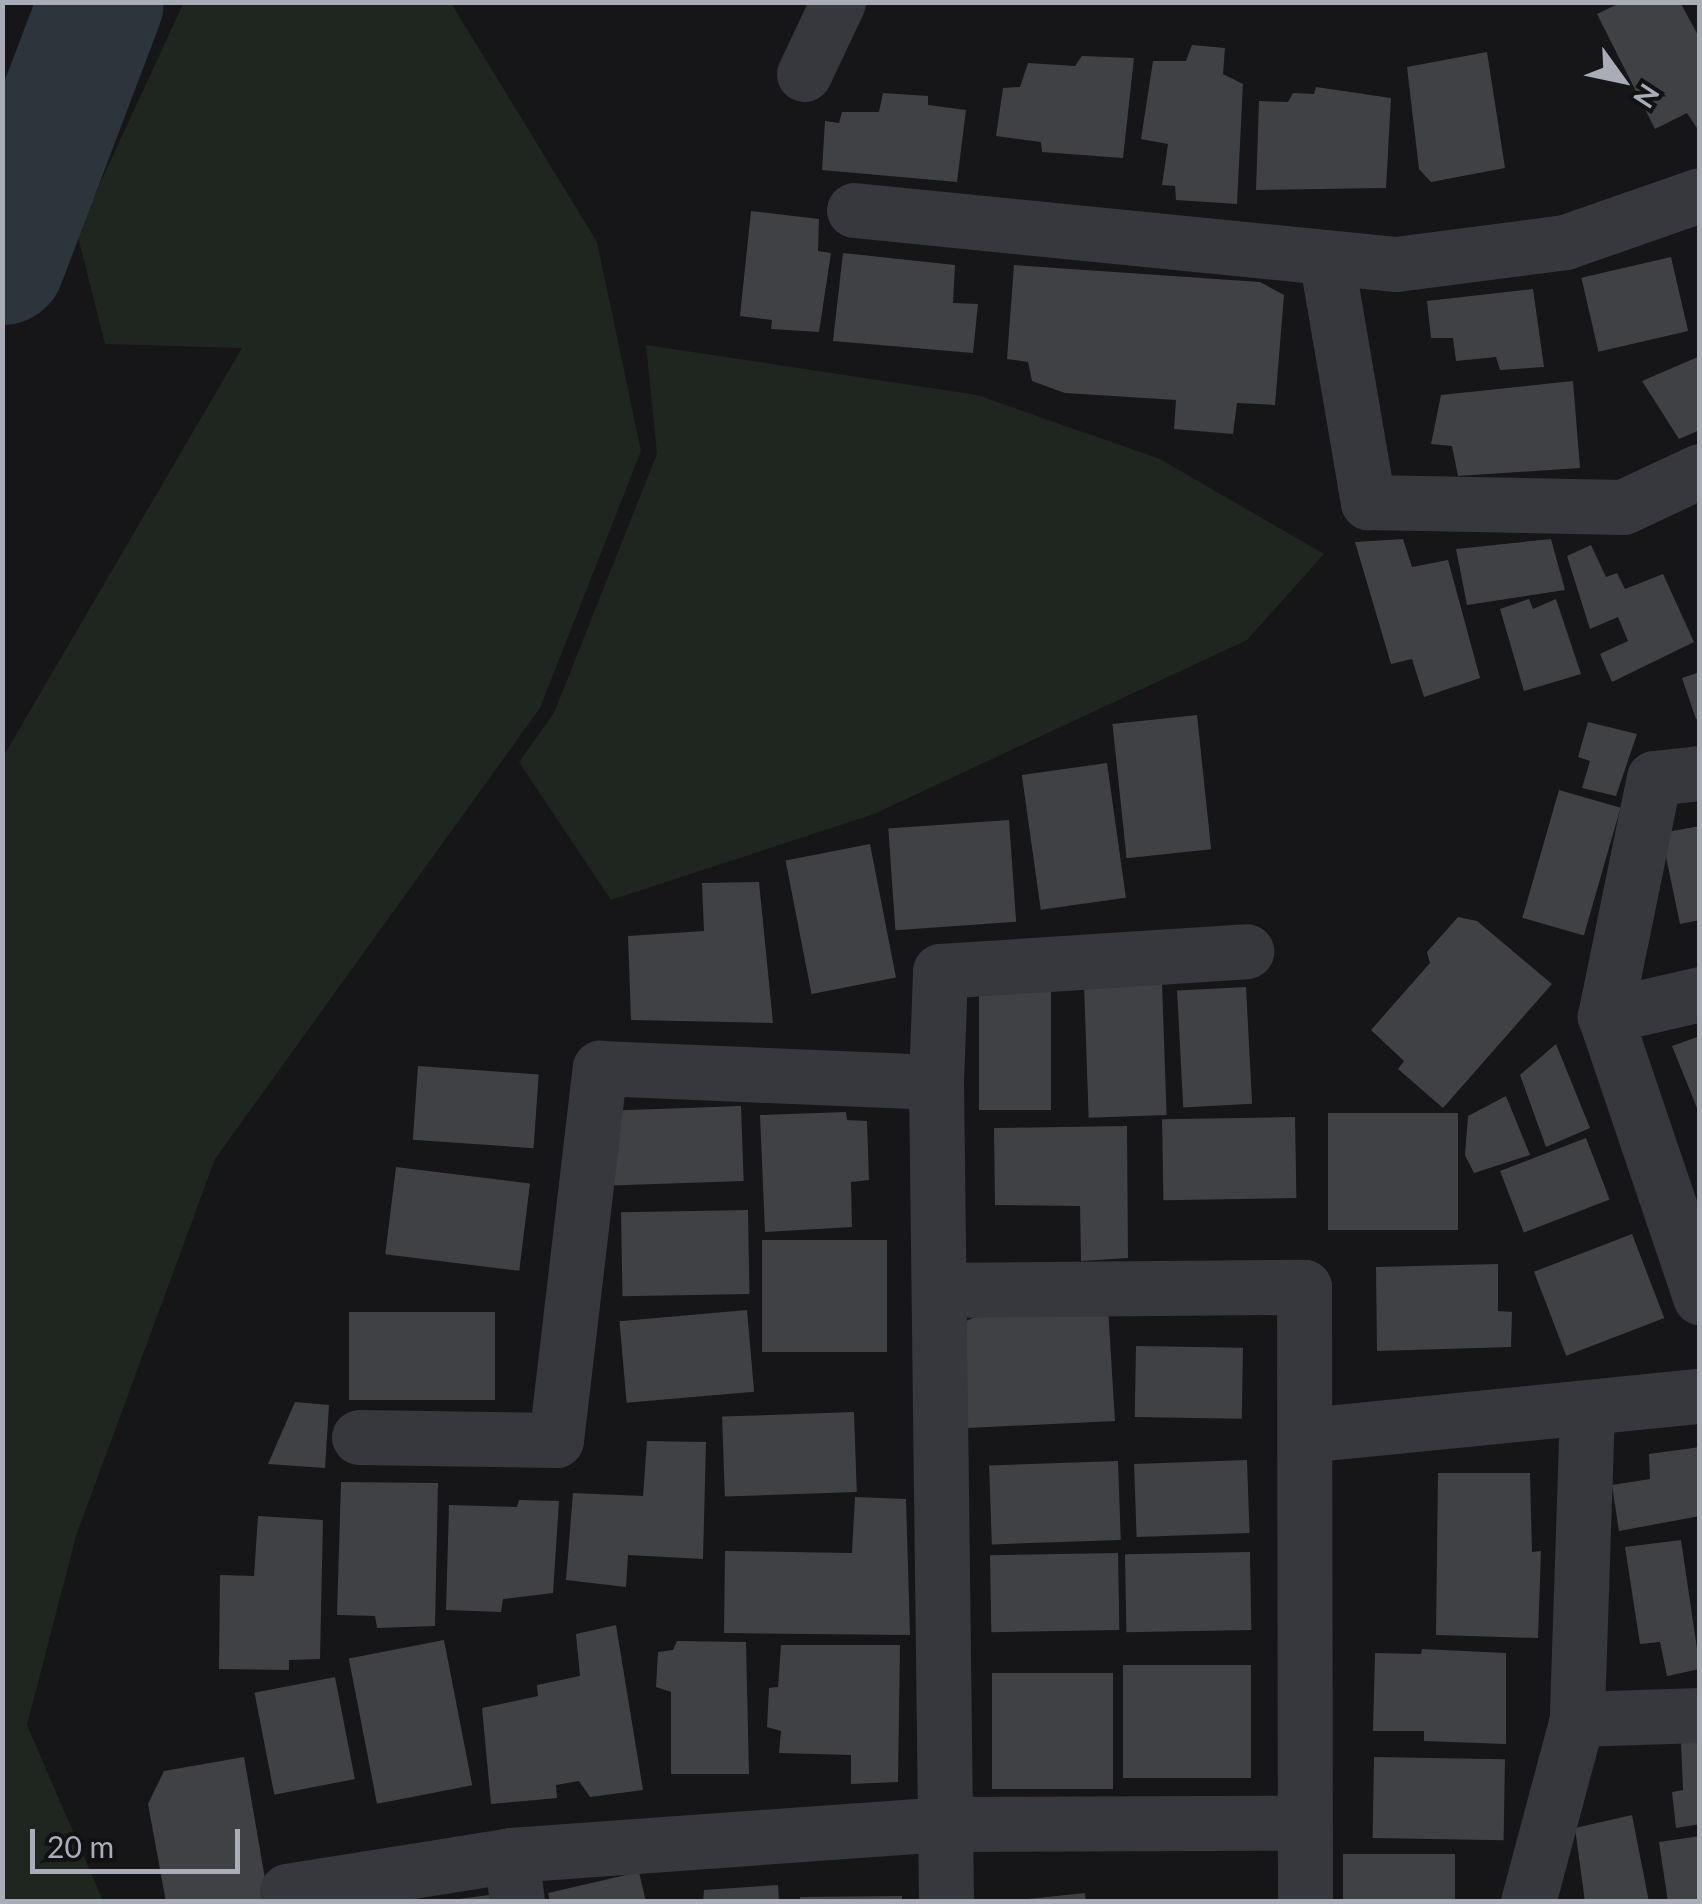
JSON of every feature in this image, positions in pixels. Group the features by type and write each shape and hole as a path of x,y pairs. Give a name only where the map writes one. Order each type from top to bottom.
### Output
{"street":[{"path":"804,74 838,2"},
{"path":"854,210 1396,264 1565,242 1700,194"},
{"path":"1326,256 1368,502 1623,507 1700,471"},
{"path":"1700,772 1654,778 1604,1016 1700,1297"},
{"path":"946,1902 936,1082 940,971 1246,951"},
{"path":"1604,1016 1700,994"},
{"path":"359,1437 556,1440 600,1068 936,1082"},
{"path":"940,1290 1304,1288 1305,1902"},
{"path":"1306,1435 1700,1396"},
{"path":"1528,1902 1577,1719 1587,1410"},
{"path":"1577,1719 1700,1714"},
{"path":"287,1890 514,1878 946,1824 1303,1823"}],"shaded area":[{"path":"184,2 451,3 597,242 641,451 540,708 215,1159 76,1536 27,1725 103,1901 3,1901 3,757 242,348 105,344 77,233"},
{"path":"646,345 977,395 1160,459 1324,554 1247,640 874,814 611,900 519,762 554,713 657,454"}],"building":[{"path":"1622,2 1680,2 1700,39 1700,133 1687,113 1655,129 1597,14"},
{"path":"1192,45 1225,48 1223,74 1243,84 1237,204 1176,200 1175,186 1162,185 1168,144 1141,139 1153,61 1186,61"},
{"path":"1487,52 1505,168 1431,182 1419,169 1407,67"},
{"path":"1082,56 1134,58 1123,158 1042,152 1041,142 996,136 1003,88 1020,87 1028,63 1075,66"},
{"path":"1316,87 1391,98 1386,188 1256,190 1259,101 1288,102 1293,93 1314,94"},
{"path":"883,93 928,96 928,105 966,110 957,182 822,170 825,121 839,123 842,112 879,112"},
{"path":"751,211 819,219 818,251 831,253 819,332 771,329 772,320 740,316"},
{"path":"843,253 955,265 953,303 978,304 973,353 833,341"},
{"path":"1671,257 1688,331 1598,352 1581,278"},
{"path":"1014,265 1260,282 1284,295 1275,405 1237,403 1233,434 1174,429 1176,400 1065,393 1032,381 1028,362 1007,359"},
{"path":"1533,289 1544,367 1500,370 1496,357 1456,361 1453,338 1431,338 1427,301"},
{"path":"1700,356 1700,430 1679,439 1642,381"},
{"path":"1573,381 1580,468 1458,476 1452,446 1431,444 1441,395"},
{"path":"1403,539 1412,567 1448,560 1480,678 1424,697 1412,659 1391,664 1355,542"},
{"path":"1551,539 1565,590 1467,605 1456,549"},
{"path":"1591,545 1606,577 1617,573 1625,589 1663,574 1694,642 1612,682 1600,654 1628,641 1618,617 1590,629 1567,556"},
{"path":"1529,599 1533,609 1556,599 1581,674 1524,691 1500,609"},
{"path":"1700,672 1700,718 1696,719 1682,678"},
{"path":"1197,715 1211,849 1127,858 1112,724"},
{"path":"1588,722 1637,734 1616,796 1582,788 1590,761 1578,757"},
{"path":"1107,763 1126,898 1041,910 1022,775"},
{"path":"1559,790 1621,808 1584,935 1522,918"},
{"path":"1009,820 1016,922 895,930 888,828"},
{"path":"1700,826 1700,920 1680,924 1661,833"},
{"path":"870,844 896,978 812,994 786,860"},
{"path":"759,882 773,1023 631,1020 628,936 704,931 702,883"},
{"path":"1458,917 1477,921 1552,984 1443,1108 1398,1069 1404,1061 1371,1030 1430,963 1427,952"},
{"path":"1162,983 1167,1115 1089,1118 1084,986"},
{"path":"1246,987 1252,1104 1183,1107 1177,991"},
{"path":"979,989 1051,989 1051,1110 979,1110"},
{"path":"1700,1036 1700,1113 1699,1113 1672,1046"},
{"path":"1556,1044 1590,1128 1546,1147 1520,1075"},
{"path":"418,1066 539,1074 534,1148 413,1140"},
{"path":"1506,1096 1530,1155 1474,1173 1465,1155 1468,1116"},
{"path":"741,1106 744,1181 611,1186 608,1111"},
{"path":"846,1112 847,1120 867,1121 869,1180 851,1182 852,1227 765,1232 760,1115"},
{"path":"1328,1113 1458,1113 1458,1230 1328,1230"},
{"path":"1295,1117 1296,1198 1163,1200 1162,1119"},
{"path":"1127,1126 1128,1258 1081,1261 1080,1206 995,1205 994,1128"},
{"path":"1586,1138 1610,1200 1524,1233 1500,1171"},
{"path":"396,1167 530,1183 519,1271 385,1254"},
{"path":"748,1210 749,1294 622,1296 621,1212"},
{"path":"1632,1234 1664,1318 1566,1356 1534,1272"},
{"path":"762,1240 887,1240 887,1352 762,1352"},
{"path":"1498,1264 1498,1311 1512,1312 1511,1347 1377,1351 1376,1267"},
{"path":"1108,1308 1115,1421 967,1428 966,1321 993,1309"},
{"path":"747,1310 754,1392 627,1403 619,1321"},
{"path":"349,1312 495,1312 495,1400 349,1400"},
{"path":"1136,1346 1243,1348 1242,1419 1135,1417"},
{"path":"295,1402 329,1405 325,1468 268,1464"},
{"path":"854,1412 857,1492 725,1497 722,1417"},
{"path":"647,1441 706,1442 703,1559 628,1555 626,1587 566,1580 573,1493 643,1496"},
{"path":"1700,1447 1700,1516 1619,1531 1612,1485 1650,1479 1649,1454"},
{"path":"1247,1460 1250,1533 1137,1537 1134,1464"},
{"path":"1118,1461 1121,1540 992,1544 989,1466"},
{"path":"1438,1473 1530,1473 1532,1552 1541,1551 1538,1638 1436,1635"},
{"path":"341,1482 438,1483 435,1626 377,1628 375,1616 337,1615"},
{"path":"855,1497 906,1499 910,1635 724,1633 725,1551 852,1553"},
{"path":"519,1500 559,1501 553,1593 503,1599 501,1612 446,1610 449,1505 517,1507"},
{"path":"258,1516 323,1520 320,1659 289,1660 289,1670 219,1669 220,1575 254,1576"},
{"path":"1681,1540 1700,1669 1667,1676 1660,1642 1640,1644 1625,1547"},
{"path":"1250,1552 1251,1630 1126,1632 1125,1554"},
{"path":"1118,1553 1119,1630 991,1632 990,1555"},
{"path":"616,1625 643,1790 590,1797 579,1781 556,1785 557,1798 491,1804 482,1708 538,1696 537,1685 580,1676 576,1634"},
{"path":"444,1640 472,1785 377,1804 349,1659"},
{"path":"677,1641 746,1642 749,1774 671,1774 671,1692 656,1687 658,1652 673,1650"},
{"path":"781,1645 900,1645 898,1782 851,1784 851,1755 779,1753 781,1731 767,1727 769,1688 778,1687"},
{"path":"1422,1649 1506,1653 1506,1744 1424,1741 1424,1731 1373,1731 1375,1653 1421,1654"},
{"path":"1123,1665 1251,1665 1251,1778 1123,1778"},
{"path":"992,1673 1113,1673 1113,1789 992,1789"},
{"path":"335,1677 355,1779 274,1795 255,1693"},
{"path":"1697,1741 1700,1824 1676,1828 1672,1792 1683,1790 1681,1742"},
{"path":"244,1757 269,1902 166,1902 148,1804 164,1771"},
{"path":"1374,1757 1505,1759 1504,1840 1373,1838"},
{"path":"1632,1815 1649,1902 1585,1902 1575,1828"},
{"path":"1700,1836 1700,1902 1668,1902 1659,1842"},
{"path":"1343,1854 1455,1854 1455,1902 1343,1902"},
{"path":"639,1872 646,1902 550,1902 548,1893"},
{"path":"778,1885 779,1902 703,1902 704,1890"},
{"path":"1085,1893 1085,1902 999,1902"},
{"path":"489,1895 491,1902 459,1902 459,1899"},
{"path":"902,1896 902,1902 800,1902 800,1897"}],"waterway":[{"path":"2,262 101,2"}]}
